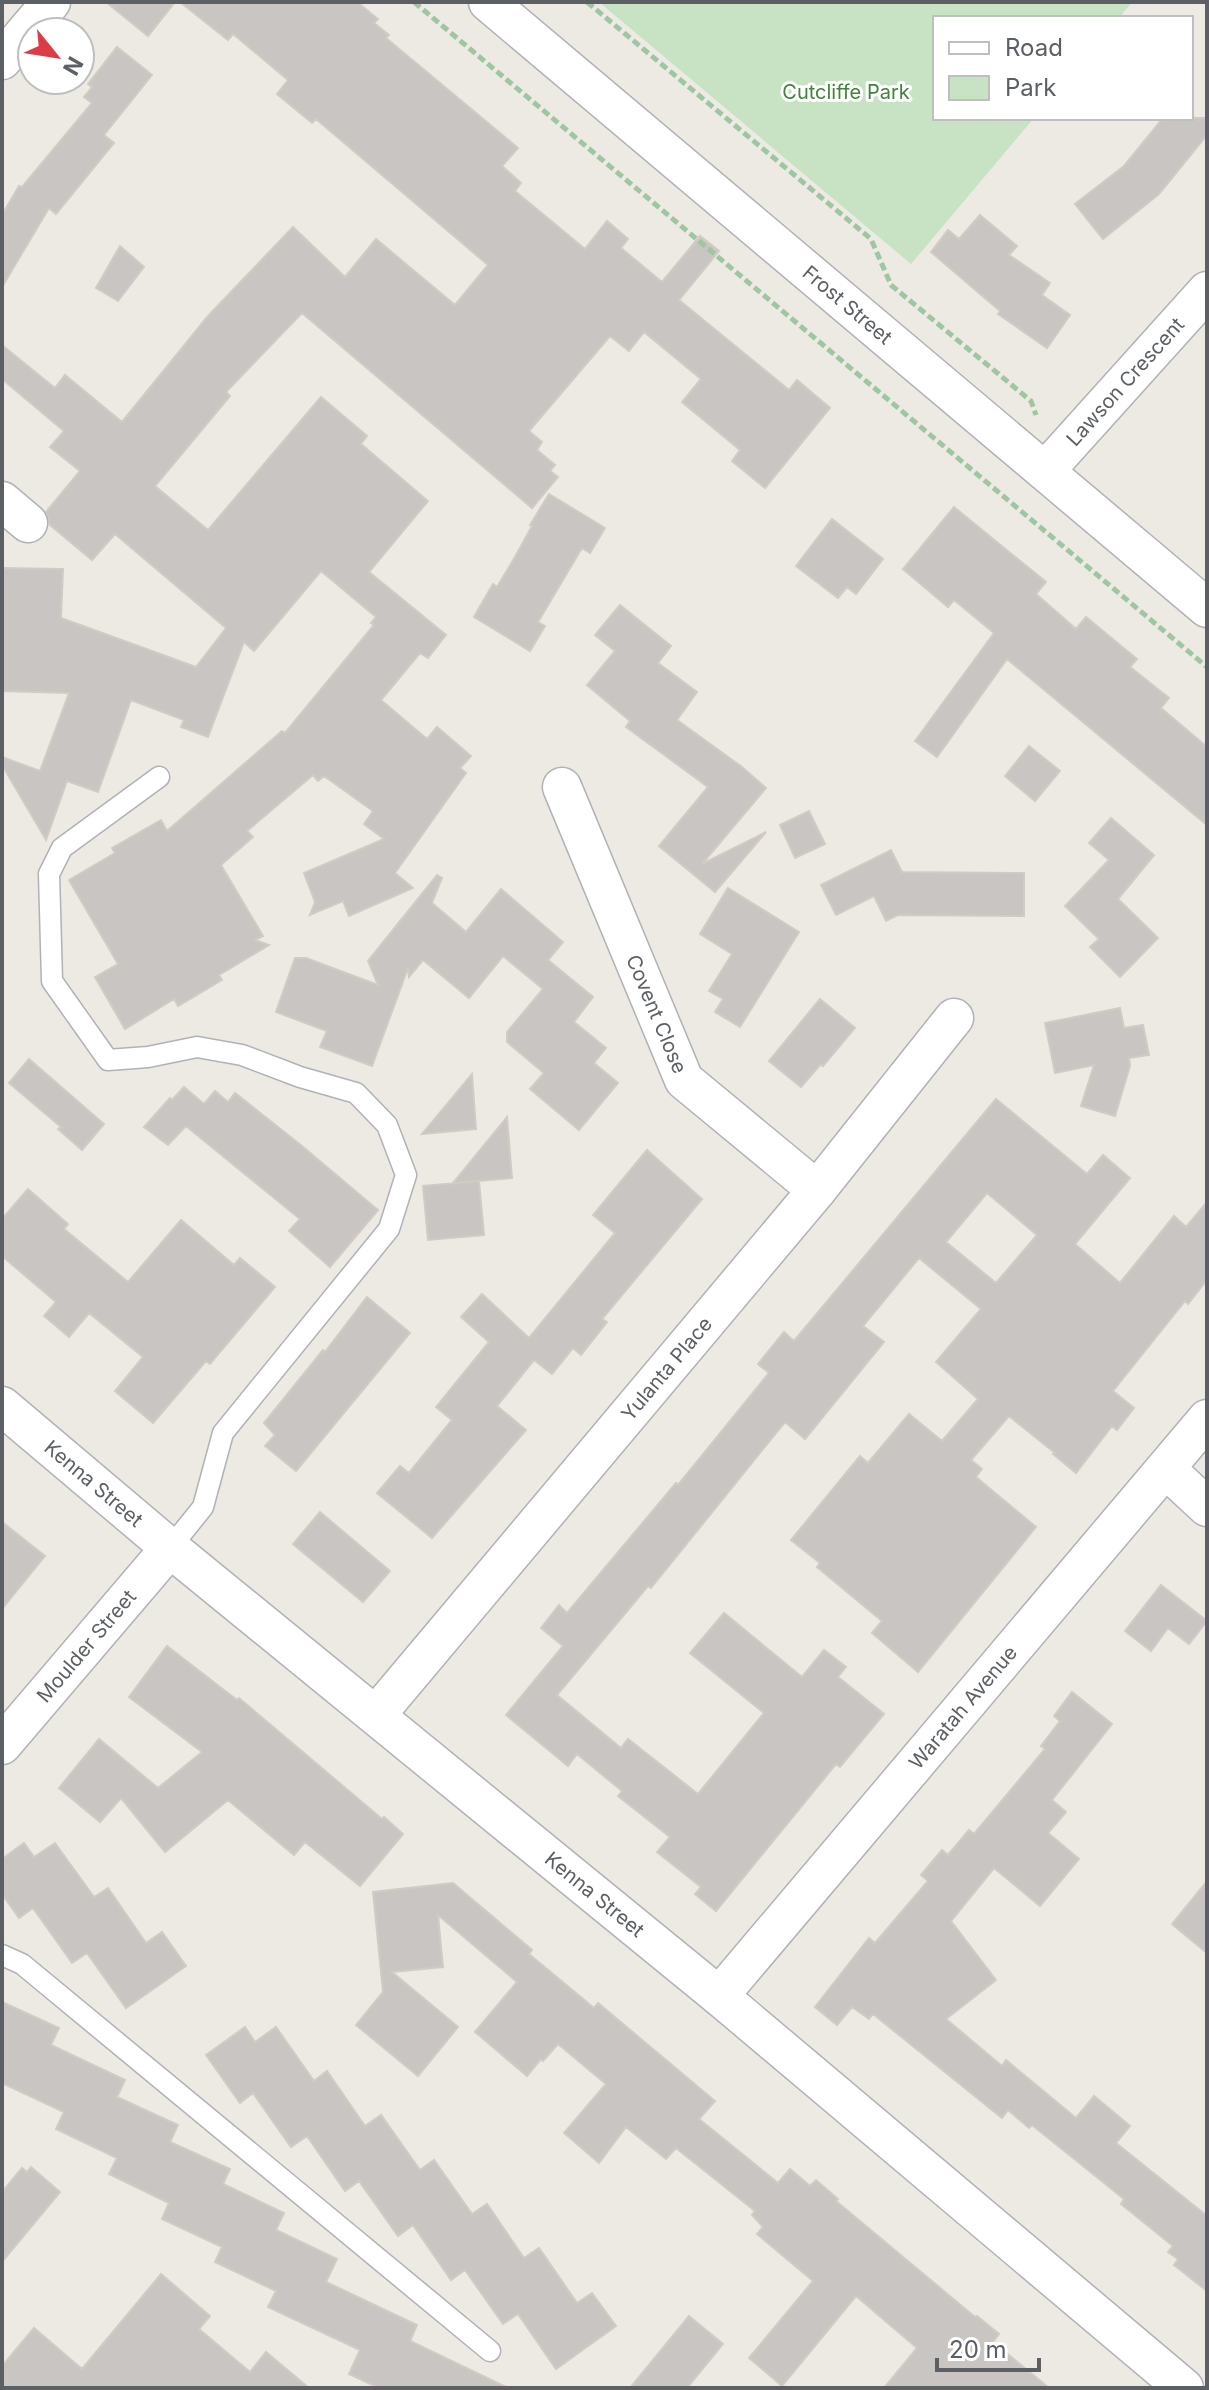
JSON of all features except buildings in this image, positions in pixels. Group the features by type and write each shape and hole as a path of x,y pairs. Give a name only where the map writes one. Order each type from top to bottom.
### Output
{"street":[{"path":"2,60 51,2"},
{"name":"Frost Street","path":"488,2 1207,608"},
{"name":"Lawson Crescent","path":"1045,471 1207,291"},
{"name":"Covent Close","path":"562,787 684,1080 817,1190"},
{"name":"Yulanta Place","path":"376,1715 817,1190 954,1018"},
{"name":"Kenna Street","path":"2,1406 170,1548 719,1996 1184,2388"},
{"name":"Waratah Avenue","path":"719,1996 1207,1419"},
{"path":"1166,1469 1207,1507"},
{"name":"Moulder Street","path":"2,1745 170,1548"}],"lane":[{"path":"159,777 62,848 49,874 52,981 108,1060 148,1057 197,1047 242,1055 300,1077 356,1093 387,1125 406,1175 389,1229 223,1433 203,1507 170,1548"},
{"path":"2,1955 22,1964 490,2351"}],"path":[{"path":"414,2 1207,667"},
{"path":"587,2 871,239 891,285 1031,401 1041,426 1045,471"}],"green space":[{"name":"Cutcliffe Park","path":"599,2 1132,2 1121,16 933,16 933,120 1032,120 911,264"}]}
